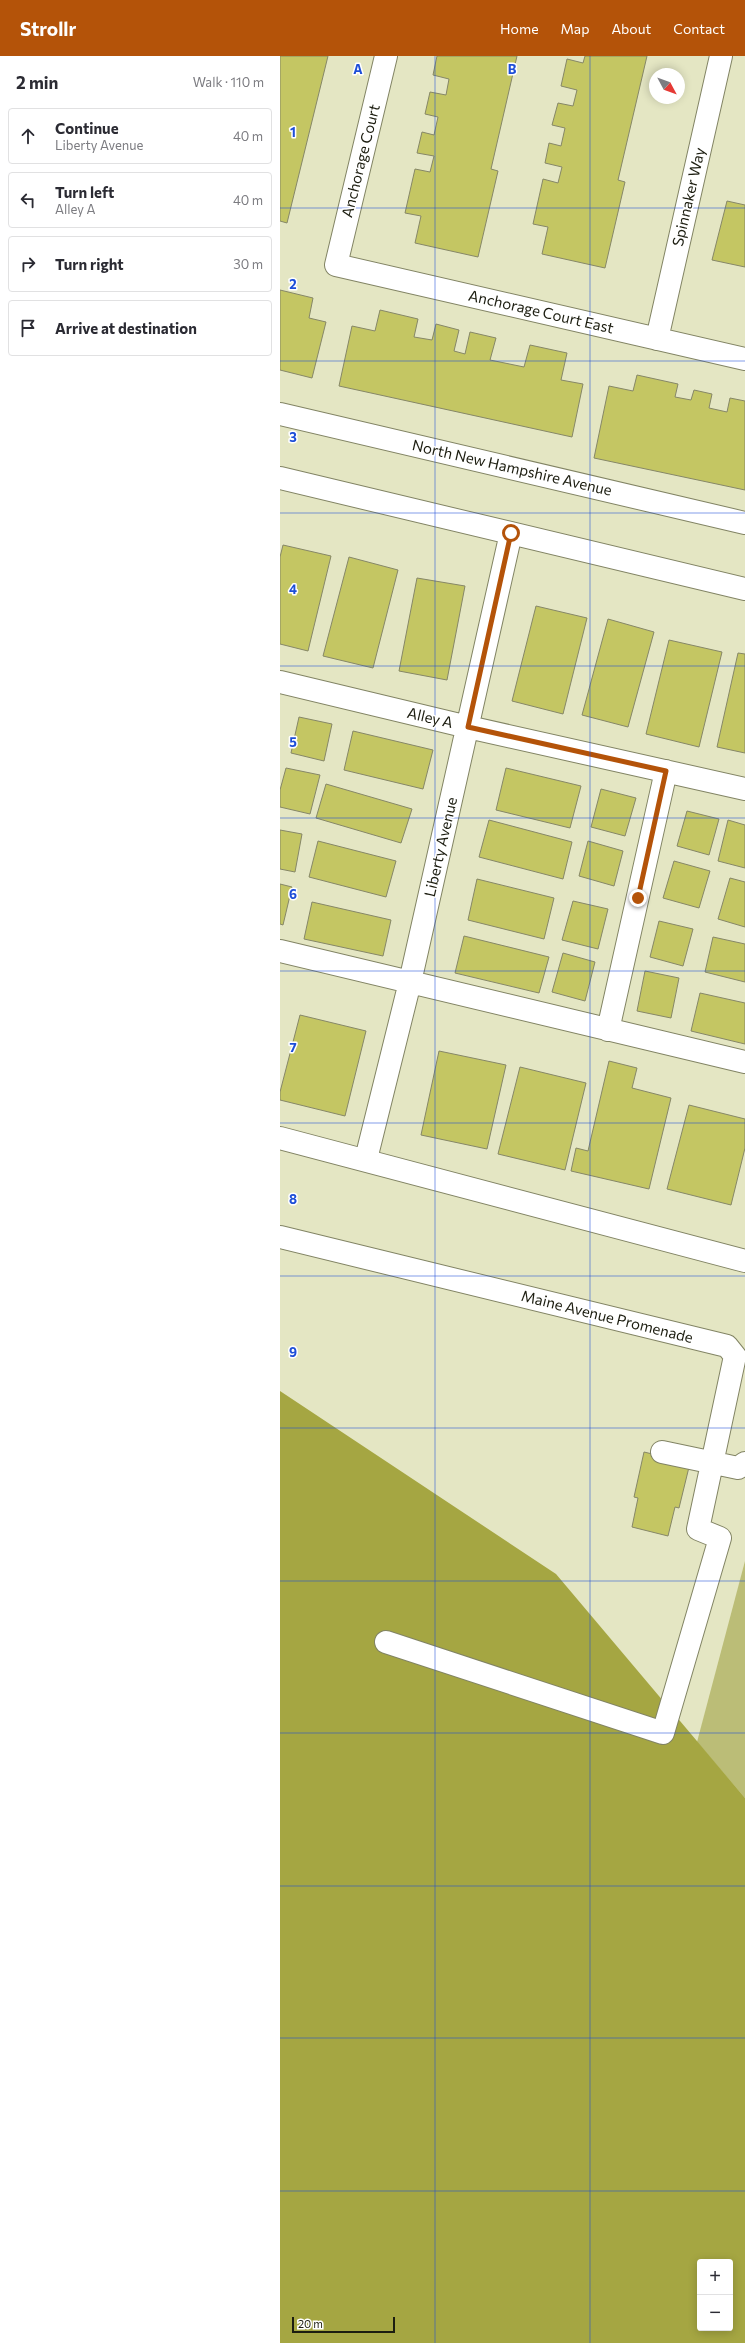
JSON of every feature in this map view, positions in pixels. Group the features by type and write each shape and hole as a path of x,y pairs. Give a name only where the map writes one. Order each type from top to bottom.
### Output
{"street":[{"name":"Anchorage Court","path":"336,265 386,56"},
{"name":"Spinnaker Way","path":"657,338 721,56"},
{"name":"Anchorage Court East","path":"336,265 745,359"},
{"name":"North New Hampshire Avenue","path":"280,414 745,523"},
{"path":"280,478 745,589"},
{"name":"Liberty Avenue","path":"366,1159 410,982 511,533"},
{"name":"Alley A","path":"280,682 468,727 745,789"},
{"path":"608,1030 666,771"},
{"path":"280,951 745,1062"},
{"path":"280,1138 366,1159 745,1261"},
{"name":"Maine Avenue Promenade","path":"280,1236 727,1346 735,1356 698,1529 720,1538 663,1733 386,1642"},
{"path":"662,1452 713,1464 738,1468 745,1463"}],"green space":[{"path":"745,1561 745,1798 697,1742"}],"shaded area":[{"path":"280,1391 556,1574 745,1798 745,2343 280,2343"}],"building":[{"path":"280,56 328,56 287,223 280,221"},
{"path":"437,56 517,56 491,169 498,171 478,257 415,243 421,216 405,213 415,169 430,172 434,156 417,153 422,132 434,135 438,117 425,114 430,92 446,95 449,79 433,75"},
{"path":"585,56 647,56 618,180 625,182 605,268 542,254 548,227 533,224 543,179 558,183 562,167 545,163 549,143 561,146 565,128 552,125 558,103 573,106 577,90 561,86 567,59 583,63"},
{"path":"727,201 745,205 745,267 712,260"},
{"path":"280,290 313,298 309,318 326,322 312,378 280,370"},
{"path":"380,310 418,319 414,337 432,340 436,324 459,330 454,351 465,354 470,332 496,338 490,360 524,367 530,345 567,353 561,380 583,384 572,437 339,386 352,326 375,331"},
{"path":"637,375 678,384 675,397 691,400 694,390 712,394 709,408 727,412 730,398 745,401 745,490 594,458 609,386 633,391"},
{"path":"283,545 331,556 308,651 280,644 280,557"},
{"path":"349,557 398,570 373,668 323,656"},
{"path":"417,578 465,586 447,680 399,671"},
{"path":"536,606 587,618 563,714 512,701"},
{"path":"608,619 654,632 628,727 582,715"},
{"path":"669,640 722,652 699,747 646,734"},
{"path":"738,653 745,654 745,753 717,747"},
{"path":"299,717 332,724 324,761 291,753"},
{"path":"353,731 433,750 423,789 344,770"},
{"path":"286,768 320,775 310,814 280,807 280,790"},
{"path":"506,768 581,786 570,828 496,810"},
{"path":"326,784 412,809 401,843 316,818"},
{"path":"601,789 636,798 625,836 591,827"},
{"path":"687,811 719,819 709,855 677,846"},
{"path":"489,820 572,842 563,879 479,857"},
{"path":"728,820 745,825 745,868 718,861"},
{"path":"280,830 302,834 295,872 280,869"},
{"path":"318,841 396,861 386,897 309,877"},
{"path":"588,841 623,851 614,886 579,876"},
{"path":"674,861 710,871 699,908 663,898"},
{"path":"730,878 745,882 745,927 718,919"},
{"path":"477,879 554,898 544,939 468,920"},
{"path":"280,884 292,887 283,925 280,924"},
{"path":"573,901 608,909 598,949 562,940"},
{"path":"312,902 391,920 383,956 304,939"},
{"path":"659,921 693,929 683,966 650,957"},
{"path":"464,936 549,957 539,993 455,973"},
{"path":"713,937 745,944 745,982 705,972"},
{"path":"563,953 595,962 585,1001 552,992"},
{"path":"645,971 679,978 671,1018 637,1011"},
{"path":"700,993 745,1003 745,1044 691,1031"},
{"path":"300,1015 366,1031 345,1116 280,1100 280,1092"},
{"path":"439,1051 506,1065 487,1149 421,1135"},
{"path":"609,1061 637,1068 632,1088 671,1098 649,1189 571,1171 576,1148 588,1151"},
{"path":"520,1067 586,1083 565,1170 498,1154"},
{"path":"689,1105 745,1119 745,1148 731,1205 667,1189"},
{"path":"644,1452 690,1463 679,1508 675,1507 668,1536 632,1527 638,1498 634,1497"}],"route":[{"path":"511,533 468,727 666,771 638,898"}]}
